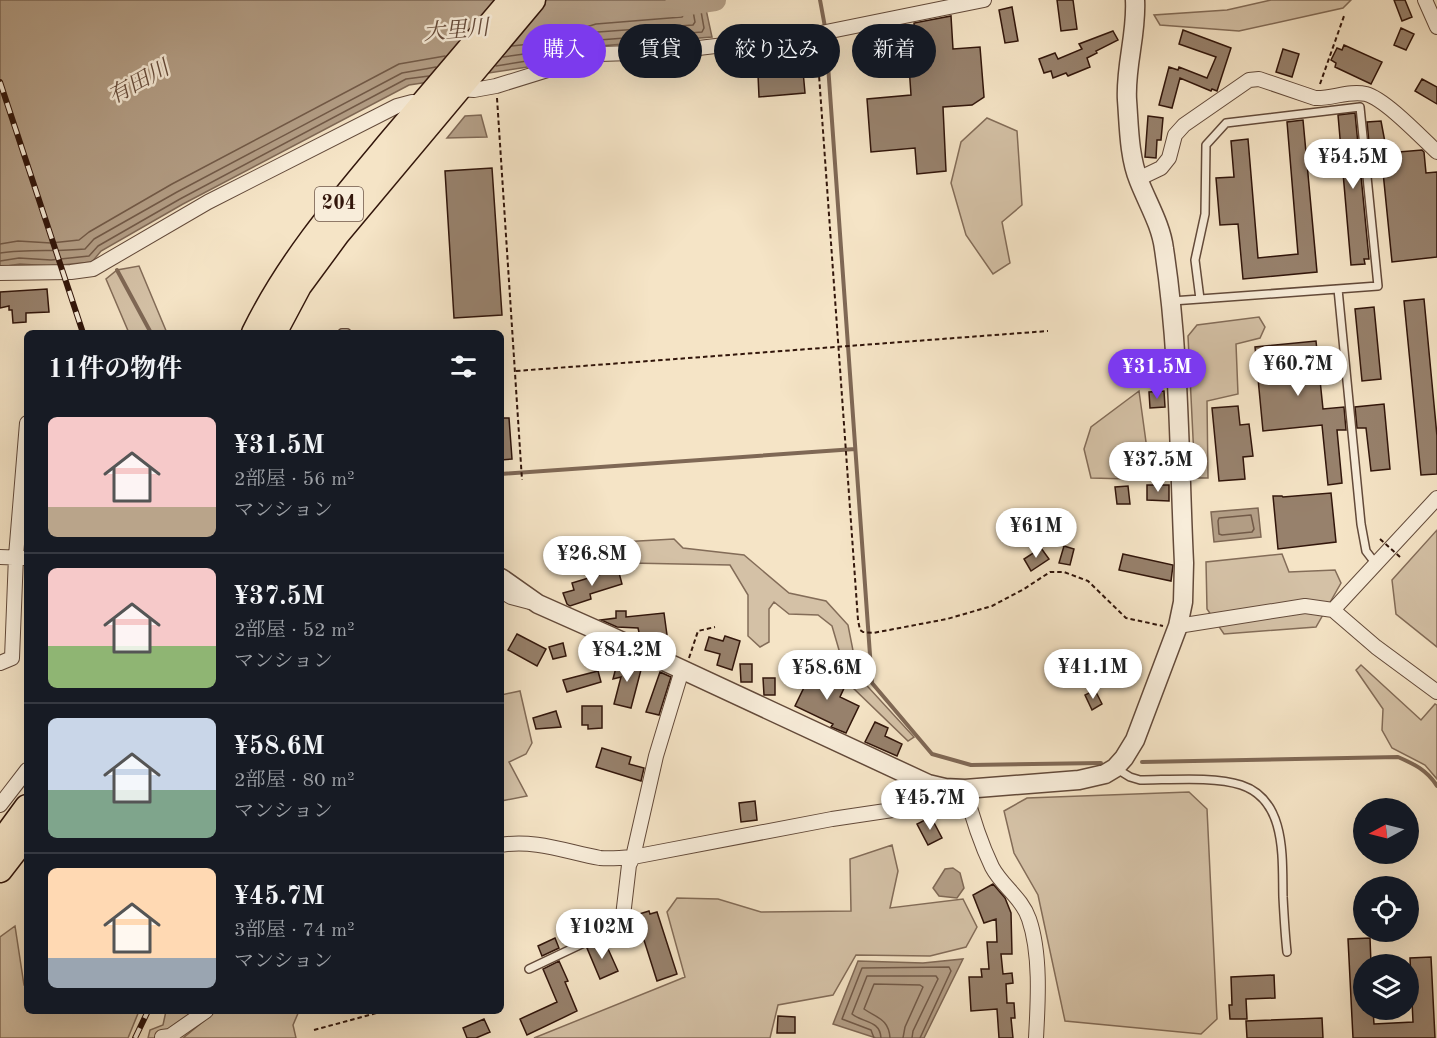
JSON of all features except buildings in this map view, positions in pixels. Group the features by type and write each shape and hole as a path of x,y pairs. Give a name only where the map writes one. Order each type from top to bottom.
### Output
{"highway":[{"name":"204","path":"276,330 299,286 511,0"},
{"name":"204","path":"255,330 268,304 309,241 423,104 448,87 533,0"},
{"path":"0,844 24,811"},
{"path":"0,870 24,839"}],"street":[{"path":"840,29 984,0"},
{"path":"504,593 538,604 928,784 965,789 1079,780 1105,774 1115,768 1135,740 1178,626 1183,602 1184,564 1172,301 1164,245 1159,227 1138,179 1132,154 1127,98 1136,18 1135,0"},
{"path":"1425,0 1437,27"},
{"path":"448,87 474,90 496,86 599,54 665,52 714,46"},
{"path":"1138,179 1161,168 1169,158 1175,135 1184,125 1249,80 1259,79 1315,98 1324,99 1349,93 1365,93 1379,99 1437,152"},
{"path":"0,273 71,272 93,269 208,202 398,106 412,102 423,104"},
{"path":"0,663 12,658 24,490"},
{"path":"1333,610 1437,498"},
{"path":"0,557 21,557"},
{"path":"504,580 538,604"},
{"path":"1178,626 1305,606 1333,610 1376,647 1437,692"},
{"path":"623,916 629,865 633,857 656,756 682,670"},
{"path":"0,805 24,774"},
{"path":"504,845 533,844 603,858 633,857 832,819 946,802 965,789"},
{"path":"965,789 993,868 1019,901 1029,919 1039,994 1036,1038"},
{"path":"162,1037 170,1036 202,1014"}],"lane":[{"path":"1172,301 1200,299 1338,289 1378,286 1360,107 1226,123 1206,145 1205,214 1195,260 1200,299"},
{"path":"1338,289 1361,524 1366,552 1376,564"},
{"path":"1115,768 1140,780 1221,781 1242,785 1260,794 1273,813 1281,836 1287,952"},
{"path":"529,969 626,923 623,916"}],"path":[{"path":"1315,98 1344,16"},
{"path":"820,78 860,630 873,633 947,619 992,606 1024,590 1050,572 1064,572 1088,581 1126,618 1160,626 1178,626"},
{"path":"496,86 522,480"},
{"path":"516,371 1048,332"},
{"path":"1380,538 1401,558"},
{"path":"682,670 687,664 699,631 715,627"},
{"path":"314,1030 373,1014"}],"shaded area":[{"path":"1271,0 1351,0 1343,8 1239,31 1160,25 1154,15 1227,10"},
{"path":"987,118 1017,131 1022,205 1002,222 1010,263 993,274 966,235 951,183 961,142"},
{"path":"139,266 166,330 128,330 106,279 117,270"},
{"path":"1259,317 1265,327 1260,338 1236,344 1238,394 1207,401 1208,478 1195,478 1188,336 1197,325"},
{"path":"1139,391 1146,442 1130,479 1091,478 1084,449 1091,427"},
{"path":"1437,530 1437,647 1396,614 1392,580"},
{"path":"674,539 683,548 744,555 789,593 826,601 848,625 858,676 914,737 908,741 849,684 832,626 818,615 789,614 774,602 769,609 769,642 760,647 748,636 748,595 730,565 629,563 613,549 621,542"},
{"path":"1282,554 1289,572 1335,570 1341,583 1316,627 1224,634 1207,609 1206,562"},
{"path":"1361,665 1421,720 1435,704 1437,705 1437,779 1425,765 1392,748 1382,730 1383,709 1356,670"},
{"path":"520,691 532,743 526,754 509,762 527,796 504,800 504,694"},
{"path":"1189,792 1207,809 1217,1019 1201,1034 1065,1021 1038,895 1014,853 1004,811 1027,798"},
{"path":"892,845 898,871 890,908 963,899 977,927 966,947 930,956 856,955 833,995 778,1005 770,1038 534,1038 685,977 667,912 677,898 718,899 761,912 851,911 850,859"},
{"path":"15,926 24,985 24,1014 138,1014 128,1038 0,1038 0,937"},
{"path":"165,1014 190,1014 171,1027 173,1038 148,1038 150,1030 163,1025"},
{"path":"212,1014 298,1014 293,1025 296,1038 183,1038"}],"water":[{"name":"有田川","path":"0,0 704,0 712,37 702,38 702,24 618,24 618,44 606,45 606,24 522,24 522,68 409,85 183,204 101,251 92,262 51,266 20,264 0,267"},
{"path":"481,115 487,137 447,138 465,116"},
{"path":"1258,508 1261,537 1214,542 1211,512"},
{"path":"953,868 960,873 964,888 957,898 939,896 933,888 945,869"},
{"path":"963,959 924,1038 876,1038 833,1024 858,961 923,963"}],"waterway":[{"name":"大里川","path":"675,6 715,0"},
{"path":"820,0 824,24"},
{"path":"829,78 872,683 932,754 971,765 1101,763"},
{"path":"117,270 149,330"},
{"path":"504,474 855,449"},
{"path":"1142,762 1398,757 1415,765 1437,786"}],"railway":[{"path":"0,82 82,330"},
{"path":"135,1038 147,1014"}]}
